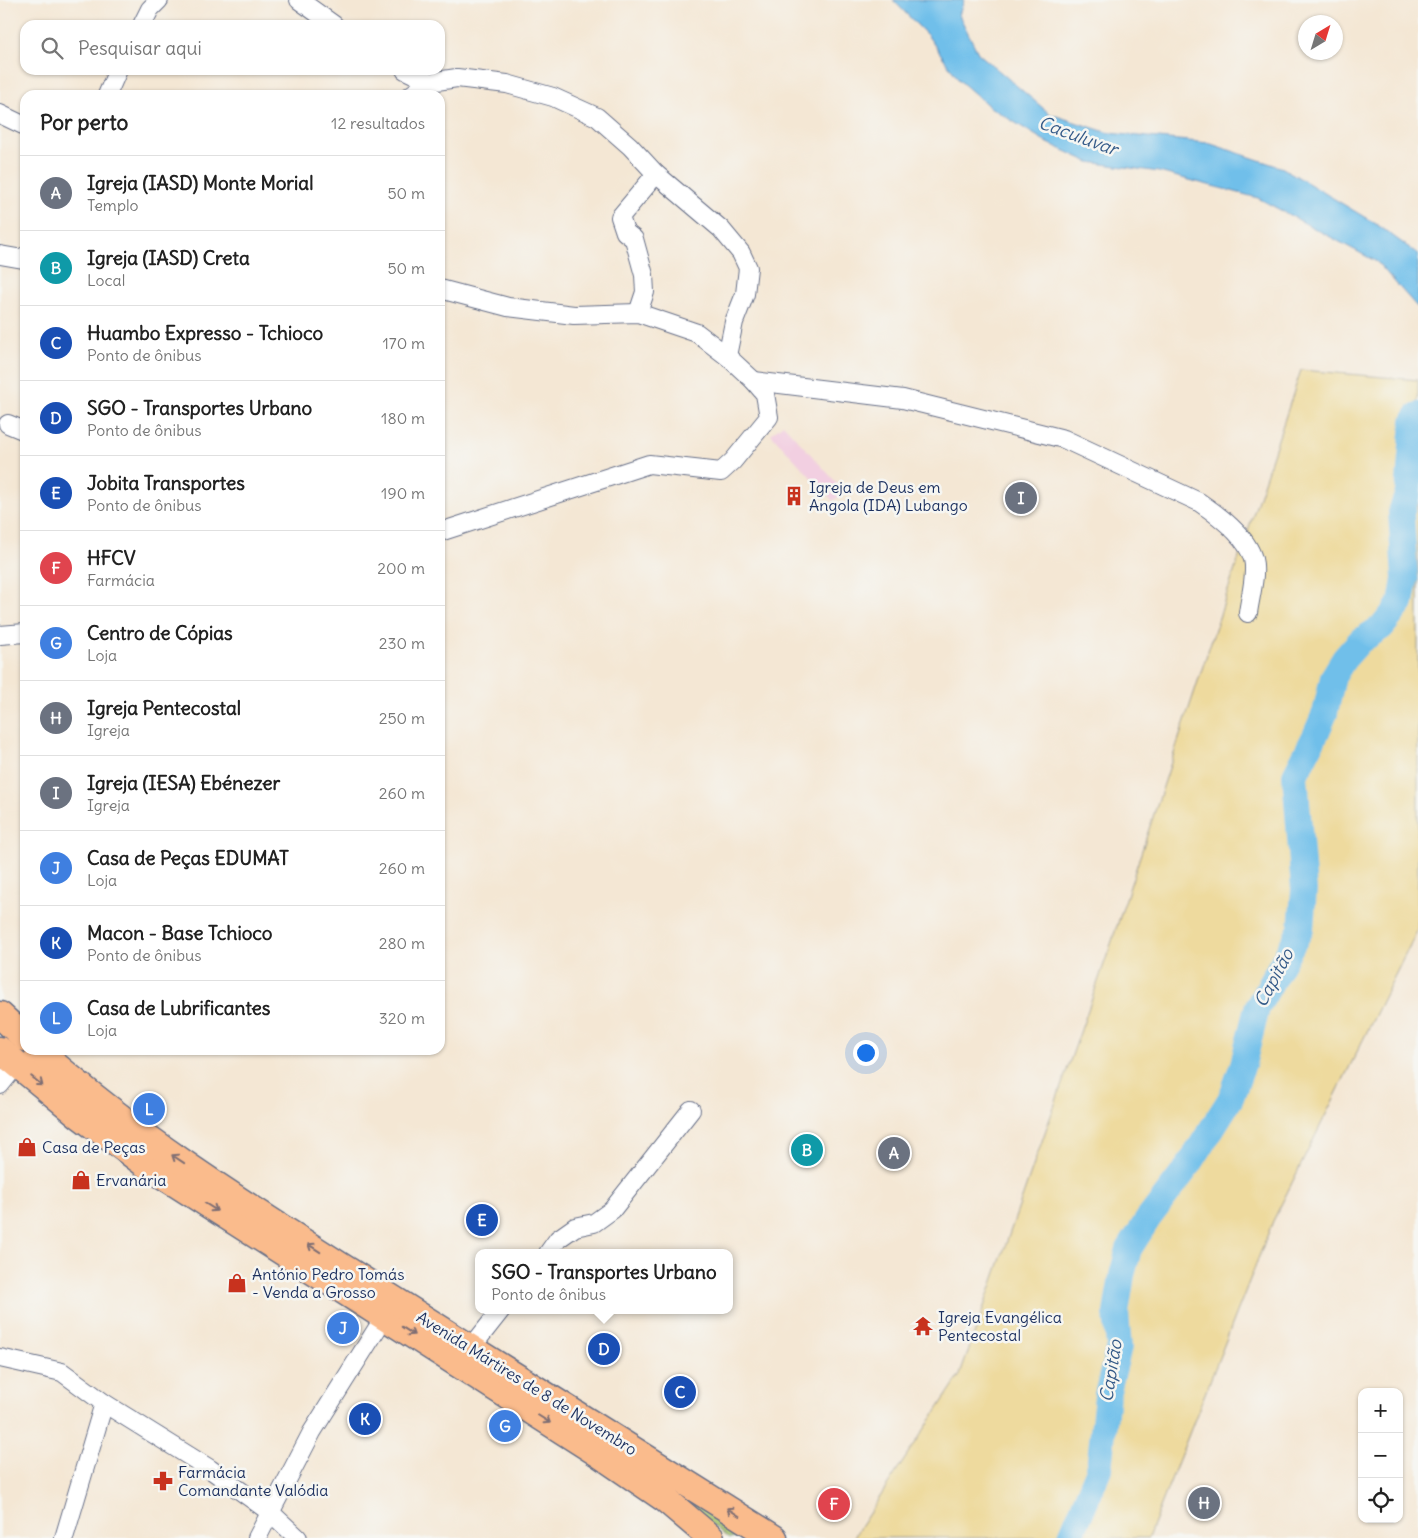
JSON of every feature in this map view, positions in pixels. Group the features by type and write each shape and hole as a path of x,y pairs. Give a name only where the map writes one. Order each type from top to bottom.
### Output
{"main road":[{"path":"0,1015 20,1033"},
{"name":"Avenida Mártires de 8 de Novembro","path":"44,1055 114,1113 160,1147 470,1348 774,1538"},
{"name":"Avenida Mártires de 8 de Novembro","path":"8,1057 112,1141 145,1164 608,1459 665,1499 710,1538"}],"street":[{"path":"144,20 150,9 159,0"},
{"path":"299,0 327,20"},
{"path":"109,90 116,75"},
{"path":"415,75 430,82"},
{"path":"418,90 430,82 457,78 507,84 553,97 597,117 630,146 656,174 721,229 741,253 748,268 745,294 734,322 727,356"},
{"path":"0,114 20,124"},
{"path":"638,313 645,292 644,276 634,239 625,232 620,217 656,174"},
{"path":"0,255 20,258"},
{"path":"445,290 508,307 574,315 638,313 697,333 727,356 754,381 765,394 769,417 733,461 721,472 649,464 445,530"},
{"path":"754,381 903,399 1064,439 1200,502 1213,511 1241,538 1250,552 1254,569 1248,613"},
{"path":"8,424 20,429"},
{"path":"0,635 20,634"},
{"path":"0,1085 8,1057"},
{"path":"551,1249 558,1239 575,1227 594,1223 612,1210 690,1110"},
{"path":"470,1348 498,1314"},
{"path":"257,1538 312,1432 385,1316"},
{"path":"0,1358 62,1372 104,1403 210,1469 270,1512 298,1538"},
{"path":"64,1538 104,1403"}],"shaded area":[{"path":"783,424 845,492 833,501 771,434"}],"green space":[{"path":"666,1485 751,1538 728,1538"}],"sand":[{"path":"1301,370 1418,380 1418,929 1273,1221 1148,1538 853,1538 960,1375 1109,950"}],"water":[{"name":"Caculuvar","path":"893,0 964,0 959,15 978,53 1050,114 1109,133 1208,143 1283,168 1376,224 1418,254 1418,308 1377,262 1258,198 1159,172 1089,162 1048,143 990,107 959,80 928,36"}],"waterway":[{"name":"Capitão","path":"1070,1538 1099,1469 1107,1395 1119,1347 1116,1313 1122,1275 1129,1249 1148,1219 1189,1165 1231,1098 1243,1064 1257,1008 1301,929 1304,890 1295,775 1325,713 1333,677 1344,659 1360,641 1382,627 1401,603 1405,579 1401,512 1408,493 1414,421 1418,415"}],"place":[{"name":"Igreja de Deus em Angola (IDA) Lubango","path":"794,496"},
{"name":"Igreja (IESA) Ebénezer","path":"1021,498"},
{"name":"Casa de Lubrificantes","path":"149,1109"},
{"name":"Casa de Peças","path":"27,1147"},
{"name":"Igreja (IASD) Creta","path":"807,1150"},
{"name":"Igreja (IASD) Monte Morial","path":"894,1153"},
{"name":"Ervanária","path":"81,1180"},
{"name":"Jobita Transportes","path":"482,1220"},
{"name":"António Pedro Tomás - Venda a Grosso","path":"237,1283"},
{"name":"Igreja Evangélica Pentecostal","path":"923,1326"},
{"name":"Casa de Peças EDUMAT","path":"343,1328"},
{"name":"SGO - Transportes Urbano","path":"604,1349"},
{"name":"Huambo Expresso - Tchioco","path":"680,1392"},
{"name":"Macon - Base Tchioco","path":"365,1419"},
{"name":"Centro de Cópias","path":"505,1426"},
{"name":"Farmácia Comandante Valódia","path":"163,1481"},
{"name":"Igreja Pentecostal","path":"1204,1503"},
{"name":"HFCV","path":"834,1504"}]}
